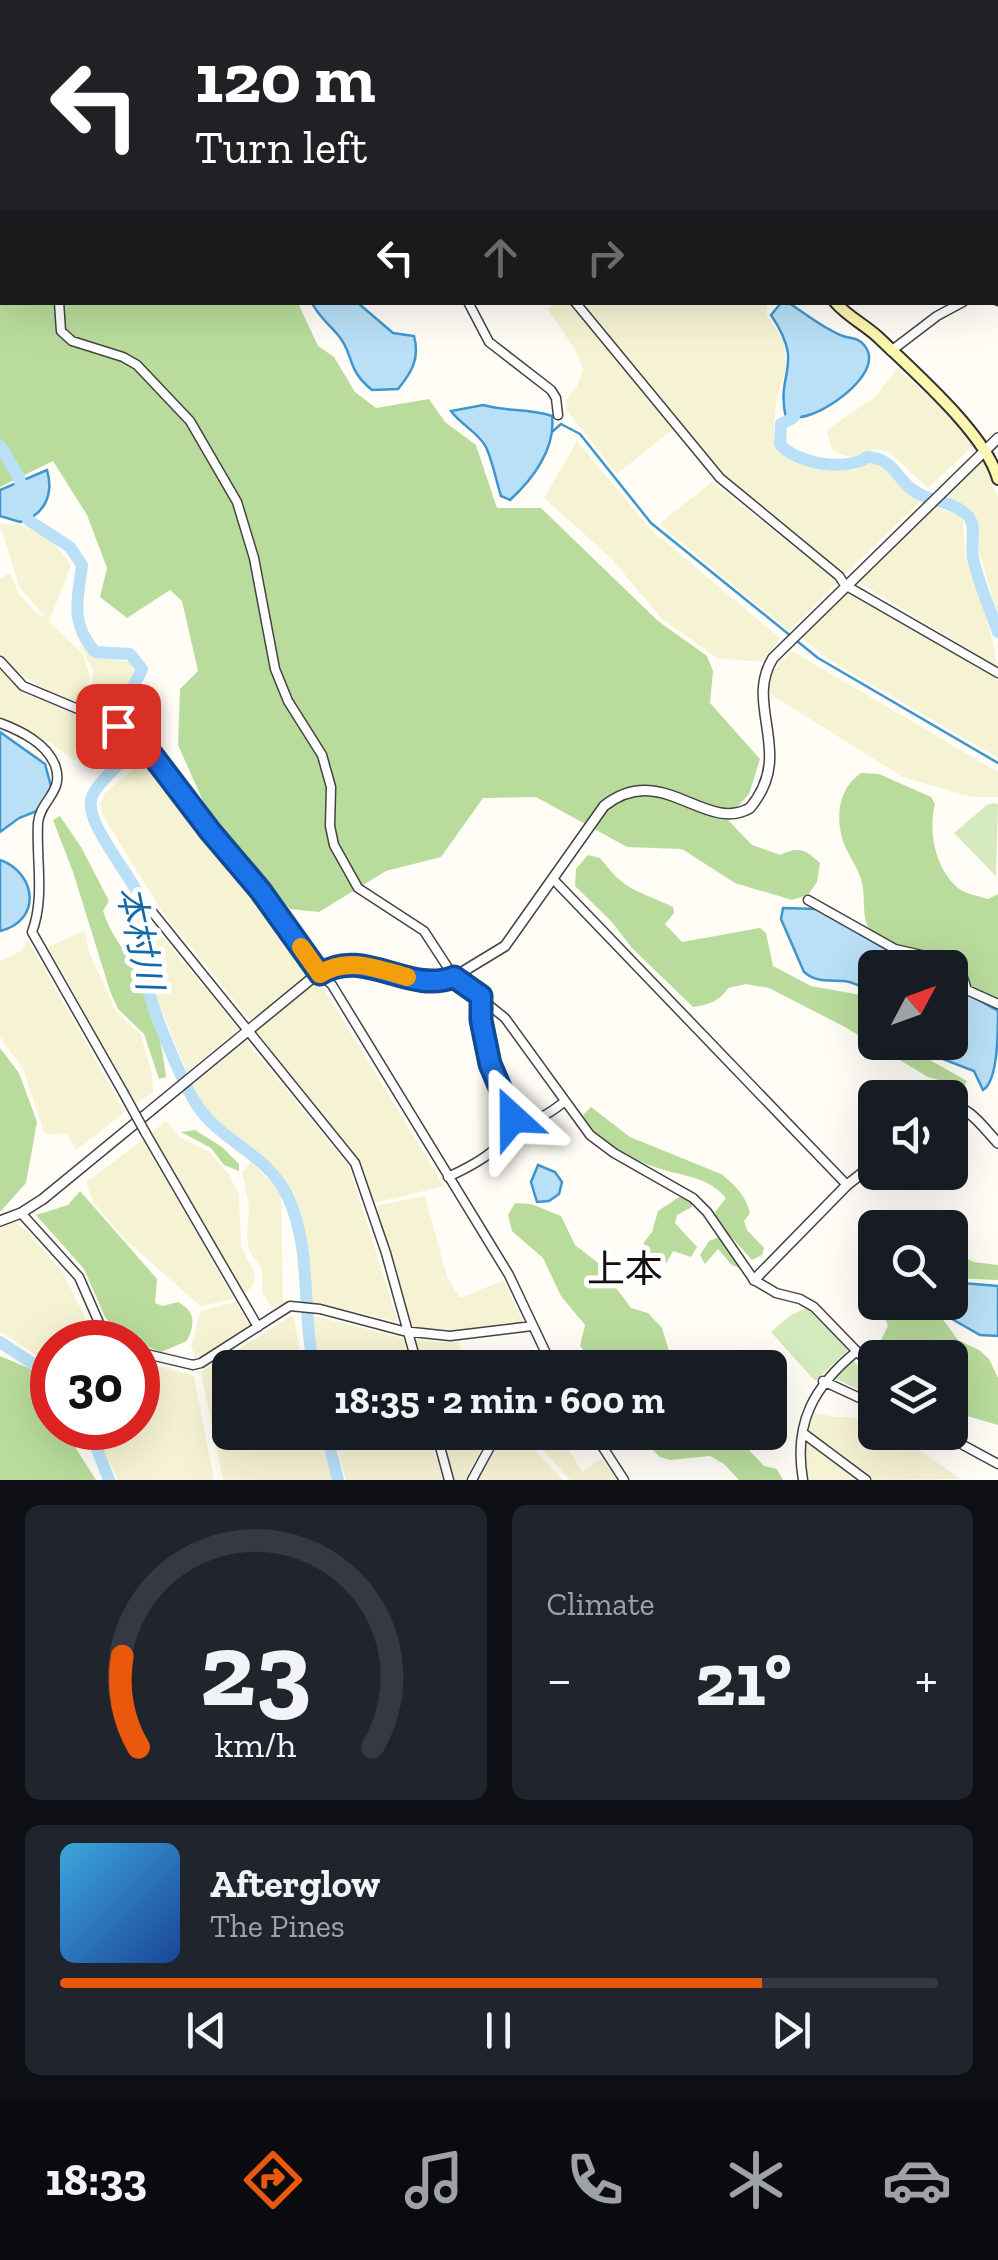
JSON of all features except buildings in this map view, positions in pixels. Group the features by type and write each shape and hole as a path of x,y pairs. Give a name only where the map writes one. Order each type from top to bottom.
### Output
{"main road":[{"path":"840,305 876,334 941,400 984,450 998,479"}],"street":[{"path":"60,305 61,331 82,346 123,356 173,401 204,443 237,502 250,539 275,669 288,701 313,738 326,768 332,797 330,826 337,852 358,888 424,931 454,977 505,1018 564,1102 602,1146 693,1198 754,1280 814,1307 856,1351 823,1380 812,1402 803,1433 803,1480"},
{"path":"470,305 489,342 550,390 556,398 558,415"},
{"path":"577,305 720,478 845,586 998,673"},
{"path":"890,351 908,335 958,305"},
{"path":"0,1220 21,1213 332,966 350,964 430,983 454,977 506,946 604,806 626,793 650,790 728,815 750,808 764,786 771,755 762,696 765,671 773,658 998,438"},
{"path":"0,661 23,686 109,722 134,738 153,756 260,890 361,1030 509,1275 545,1350"},
{"path":"0,723 26,734 47,752 58,774 56,791 38,817 38,914 32,932 258,1327"},
{"path":"553,880 847,1185"},
{"path":"808,900 895,949 926,956 956,956 967,990 998,1004"},
{"path":"149,908 354,1162 386,1253 413,1350"},
{"path":"481,996 481,1020 490,1064 513,1118"},
{"path":"513,1118 538,1120 564,1102"},
{"path":"968,1112 998,1144"},
{"path":"448,1177 494,1151 513,1118"},
{"path":"754,1280 858,1176"},
{"path":"21,1213 79,1277 97,1320"},
{"path":"160,1357 193,1365 201,1363 290,1306 320,1309 408,1332 450,1336 532,1326"},
{"path":"823,1380 858,1397"},
{"path":"803,1433 866,1480"},
{"path":"968,1448 998,1464"},
{"path":"441,1450 450,1480"},
{"path":"472,1480 488,1450"},
{"path":"605,1450 624,1480"}],"shaded area":[{"path":"552,305 573,305 673,429 617,474 565,408 583,369 573,346 548,310"},
{"path":"584,305 766,305 767,315 784,342 786,371 774,423 774,441 780,451 789,459 834,469 855,470 869,461 878,461 889,467 920,502 844,575 720,474"},
{"path":"897,369 939,405 973,446 928,488 889,452 876,449 851,457 831,448 827,430 876,396"},
{"path":"577,441 650,529 780,638 762,662 717,658 661,618 612,559 544,498"},
{"path":"984,462 998,498 998,615 978,548 976,516 944,494 974,466"},
{"path":"712,482 838,582 789,631 659,524"},
{"path":"932,505 960,516 963,521 965,557 988,622 998,667 855,580"},
{"path":"0,524 21,525 51,539 71,565 49,622 83,654 90,676 85,704 50,693 16,671 0,655 0,578 10,573 19,594 46,618 19,586"},
{"path":"848,590 998,680 998,758 826,658 802,638"},
{"path":"80,645 94,655 133,663 133,679 119,704 127,728 114,716 88,706 93,670"},
{"path":"792,651 998,772 998,797 972,797 903,777 770,694 771,673"},
{"path":"0,668 25,694 80,714 120,735 74,760 0,716"},
{"path":"146,759 313,968 251,1021 161,910 103,816 100,805 105,793"},
{"path":"150,922 239,1029 187,1072 155,994 148,963"},
{"path":"85,930 88,950 116,1011 141,1035 153,1092 136,1104 48,947"},
{"path":"28,940 125,1112 76,1150 66,1133 44,1132 23,1069 0,1037 0,961 21,951"},
{"path":"318,979 444,1186 374,1203 358,1159 254,1033"},
{"path":"246,1041 349,1166 398,1322 312,1302 301,1223 284,1178 260,1153 225,1131 208,1113 193,1085"},
{"path":"166,1121 180,1137 211,1153 239,1195 241,1246 255,1282 244,1296 151,1133"},
{"path":"143,1140 234,1299 200,1306 126,1240 93,1202 86,1182"},
{"path":"251,1162 281,1192 283,1305 272,1308 262,1292 262,1270 249,1250 249,1206 242,1172"},
{"path":"425,1196 447,1277 460,1298 504,1280 524,1324 452,1330 411,1327 375,1206"},
{"path":"14,1221 28,1232 63,1273 85,1320 30,1320 30,1351 0,1332 0,1225"},
{"path":"236,1302 251,1328 196,1361 191,1345 201,1311"},
{"path":"293,1315 300,1350 237,1350"},
{"path":"311,1315 403,1338 406,1350 316,1350"},
{"path":"413,1338 458,1342 461,1350 416,1350"},
{"path":"212,1365 212,1426 201,1372"},
{"path":"160,1367 194,1376 214,1480 118,1480 104,1450 160,1450"},
{"path":"815,1413 858,1418 858,1450 919,1450 961,1479 872,1480 807,1431"},
{"path":"806,1441 857,1480 807,1480"},
{"path":"217,1450 324,1450 332,1480 223,1480"},
{"path":"338,1450 434,1450 443,1480 346,1480"},
{"path":"444,1450 481,1450 465,1480 453,1480"},
{"path":"492,1450 535,1450 563,1480 478,1480"},
{"path":"543,1450 569,1450 582,1472 601,1459 617,1480 570,1480"}],"green space":[{"path":"0,305 299,305 318,346 334,357 355,392 376,408 429,399 445,422 476,445 497,508 541,508 658,621 707,656 713,671 710,703 760,759 749,794 727,819 752,845 780,855 802,850 810,855 820,863 817,882 808,895 792,900 735,883 682,849 627,847 536,797 483,798 441,857 386,871 319,912 290,909 207,810 178,745 180,689 198,671 182,601 170,590 127,618 100,597 107,568 87,515 53,461 0,487"},
{"path":"861,773 879,774 931,797 935,804 935,849 950,880 972,895 988,899 998,894 998,1004 968,983 968,950 923,950 881,940 870,930 861,878 843,841 839,822 841,803"},
{"path":"994,803 998,804 996,876 954,833"},
{"path":"60,816 109,901 103,911 146,993 166,1077 159,1079 144,1034 118,1009 110,991 53,820"},
{"path":"588,855 600,858 633,889 673,907 674,913 665,924 682,942 760,928 766,933 773,966 811,986 858,994 858,1035 769,988 746,984 728,988 713,1002 693,1007 575,886 576,869"},
{"path":"0,1048 19,1073 37,1122 26,1183 0,1212"},
{"path":"900,1060 930,1060 965,1080 939,1080"},
{"path":"591,1107 630,1137 726,1178 746,1201 750,1213 744,1221 764,1248 762,1255 752,1260 717,1221 715,1212 726,1198 719,1191 703,1181 650,1165 616,1149 588,1125 583,1115"},
{"path":"195,1130 222,1147 239,1164 239,1171 224,1165 211,1148 181,1132"},
{"path":"80,1191 157,1279 155,1303 163,1306 178,1302 188,1310 192,1324 187,1341 161,1352 160,1320 108,1320 84,1269 36,1215 68,1205"},
{"path":"679,1197 692,1202 692,1207 677,1215 675,1223 697,1247 691,1257 673,1251 667,1262 657,1264 645,1253 644,1242 652,1232 658,1211"},
{"path":"515,1203 531,1204 561,1216 575,1245 597,1262 631,1308 648,1313 662,1328 669,1350 583,1350 580,1346 585,1325 561,1296 543,1258 512,1231 508,1215"},
{"path":"719,1237 741,1265 739,1268 718,1249 705,1264 700,1255 709,1241"},
{"path":"968,1259 998,1265 998,1280 968,1279"},
{"path":"807,1308 848,1350 815,1381 771,1332 791,1315"},
{"path":"886,1320 943,1320 958,1340 881,1340 888,1326"},
{"path":"968,1345 989,1359 998,1378 998,1425 968,1416"},
{"path":"0,1356 30,1369 30,1450 77,1450 96,1480 0,1480"},
{"path":"853,1360 858,1366 858,1390 835,1378"},
{"path":"653,1450 749,1450 764,1466 777,1469 783,1480 739,1480 710,1456 670,1460"}],"water":[{"path":"313,305 360,305 393,333 414,336 414,364 398,389 372,390 363,382 343,342"},
{"path":"779,305 792,305 829,329 859,341 869,355 862,377 842,397 819,411 786,418 787,346 771,315"},
{"path":"483,405 552,416 547,451 527,483 510,500 501,496 483,442 451,411"},
{"path":"47,470 48,495 36,514 20,522 0,516 0,490"},
{"path":"0,732 45,764 52,790 37,811 0,832"},
{"path":"0,860 22,875 30,897 23,918 0,931"},
{"path":"783,908 817,909 888,950 858,950 858,986 814,978 804,972 781,919"},
{"path":"968,994 998,1011 994,1067 983,1090 974,1071 945,1060 968,1060"},
{"path":"538,1165 555,1172 562,1182 559,1194 549,1201 537,1202 531,1182"},
{"path":"968,1284 998,1286 998,1336 980,1335 954,1320 968,1320"}],"waterway":[{"path":"800,403 793,418 781,424 780,444 788,451 822,464 847,464 867,457 882,460 915,492 959,509 970,518 975,567 998,632"},
{"path":"553,431 561,424 580,434 651,523 818,658 998,763"},
{"name":"本村川","path":"0,446 19,477 28,520 70,547 82,565 77,610 87,641 95,652 130,654 142,669 124,708 137,741 93,793 91,810 142,904 149,990 185,1084 211,1122 269,1170 287,1195 304,1258 311,1350"},
{"path":"0,1342 30,1362"},
{"path":"97,1450 109,1480"},
{"name":"本村川","path":"330,1450 338,1480"}],"slow traffic":[{"path":"301,947 320,974 332,966 350,964 407,977"}],"district":[{"name":"上本","path":"625,1269"}],"route":[{"path":"118,726 153,756 260,890 320,974 332,966 350,964 430,983 454,977 481,996 487,1054 513,1118"}]}
